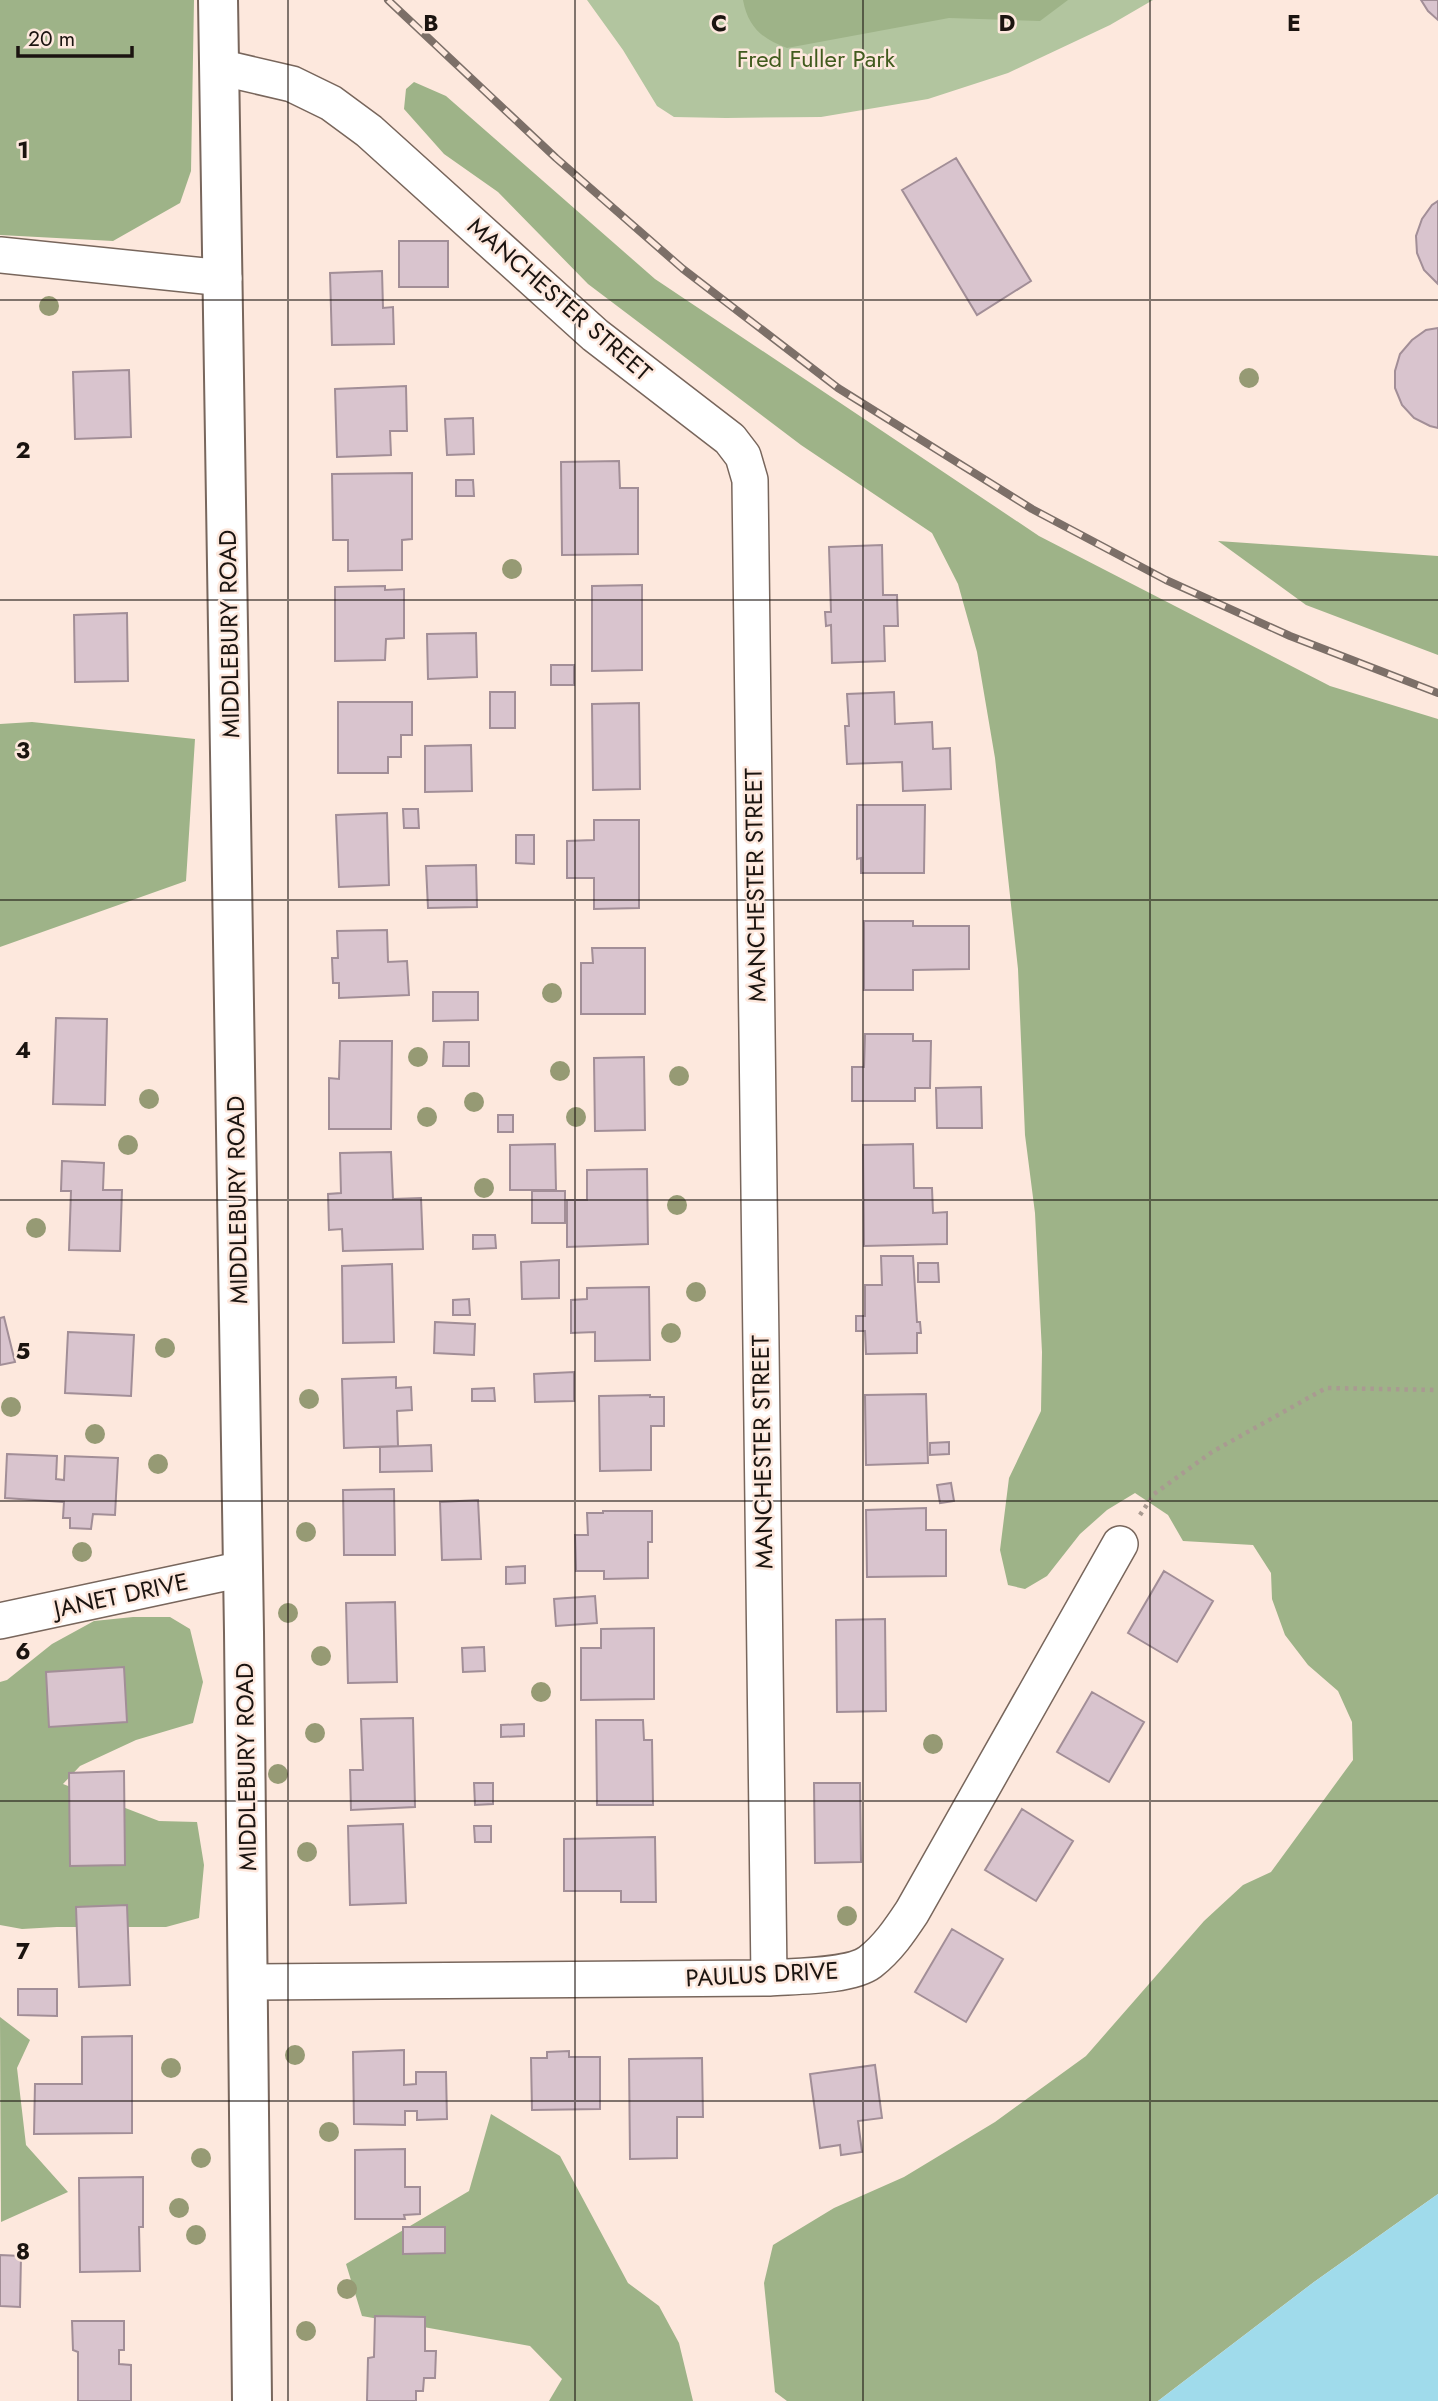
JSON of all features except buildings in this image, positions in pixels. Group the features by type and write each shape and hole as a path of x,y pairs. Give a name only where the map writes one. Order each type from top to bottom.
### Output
{"street":[{"name":"MIDDLEBURY ROAD","path":"218,0 243,1569 252,2401"},
{"name":"MANCHESTER STREET","path":"219,66 292,84 331,103 369,131 595,335 730,439 743,456 750,480 769,1978"},
{"path":"0,255 224,278"},
{"name":"PAULUS DRIVE","path":"248,1982 769,1978 828,1975 868,1964 891,1942 912,1912 1120,1544"},
{"name":"JANET DRIVE","path":"0,1621 243,1569"}],"path":[{"path":"1120,1544 1154,1494 1212,1452 1326,1388 1438,1390"}],"green space":[{"path":"0,0 194,0 191,171 180,203 113,241 0,235"},
{"name":"Fred Fuller Park","path":"587,0 1153,0 1110,25 1008,73 928,99 821,117 726,118 674,117 657,106 623,50"},
{"path":"743,0 1068,0 1040,21 949,18 787,48 758,31 748,18"},
{"path":"414,82 446,96 655,279 1039,536 1330,686 1438,719 1438,2194 1314,2282 1158,2401 787,2401 775,2392 764,2283 773,2245 834,2208 904,2177 995,2122 1086,2056 1204,1921 1243,1885 1271,1872 1353,1760 1352,1722 1338,1691 1308,1665 1285,1635 1272,1599 1271,1573 1253,1545 1183,1541 1168,1515 1135,1493 1107,1510 1080,1534 1047,1576 1025,1589 1008,1585 1000,1550 1009,1478 1041,1411 1042,1352 1035,1213 1025,1135 1018,969 995,758 977,652 958,584 932,533 801,445 588,284 498,192 444,154 404,109 406,89"},
{"path":"1218,541 1438,556 1438,655 1306,605"},
{"path":"32,722 195,739 186,881 0,947 0,724"},
{"path":"170,1617 190,1629 203,1682 193,1723 136,1740 80,1766 63,1784 159,1821 197,1822 204,1865 199,1918 166,1927 22,1929 0,1925 0,1682 7,1680 52,1644 94,1621"},
{"path":"0,2017 30,2040 17,2068 26,2145 68,2192 1,2222"},
{"path":"491,2114 560,2156 628,2283 659,2306 679,2343 693,2401 549,2401 562,2379 530,2346 362,2316 346,2264 469,2191"}],"water":[{"path":"1438,2194 1438,2401 1158,2401 1314,2282"}],"railway":[{"path":"388,0 556,158 683,269 838,388 1032,509 1166,580 1290,636 1438,693"}]}
